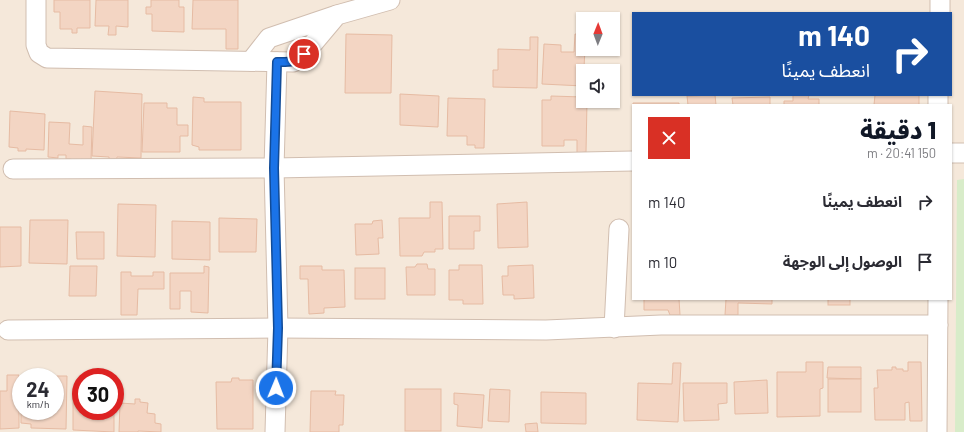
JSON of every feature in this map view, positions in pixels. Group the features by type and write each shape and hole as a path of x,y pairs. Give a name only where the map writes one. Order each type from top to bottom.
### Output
{"street":[{"path":"36,0 36,45 39,53 47,58 293,62 300,59 337,15"},
{"path":"251,61 269,38 337,15 390,0"},
{"path":"940,0 940,12"},
{"path":"275,432 278,328 274,168 277,62"},
{"path":"952,153 964,153"},
{"path":"13,169 274,168 632,161"},
{"path":"614,328 619,229"},
{"path":"937,432 938,300"},
{"path":"8,330 278,328 546,330 661,325 938,325"}],"shaded area":[{"path":"0,0 964,0 964,432 0,432"}],"green space":[{"path":"964,179 964,432 955,432 957,180"}],"building":[{"path":"54,0 90,0 90,28 77,28 77,33 72,33 72,29 60,29 60,12 54,12"},
{"path":"96,0 128,0 128,27 116,26 116,35 108,35 109,26 95,26"},
{"path":"151,0 179,0 179,7 184,7 184,32 152,31 152,14 146,14 146,7 151,7"},
{"path":"193,0 238,0 238,49 226,49 226,29 192,29"},
{"path":"346,34 392,35 391,93 345,93"},
{"path":"575,34 576,56 585,56 584,64 576,64 576,86 542,84 544,44 561,45 561,52 574,52"},
{"path":"530,37 538,37 537,88 493,87 493,70 498,70 498,49 530,50"},
{"path":"95,91 142,94 141,158 117,157 116,162 109,162 109,157 92,156"},
{"path":"400,94 439,96 438,127 400,125"},
{"path":"551,96 576,97 576,108 587,108 586,152 577,153 577,140 564,140 564,146 542,146 542,100 551,100"},
{"path":"687,96 715,96 716,104 688,104"},
{"path":"793,96 809,96 808,99 819,99 819,104 784,104 784,101 793,101"},
{"path":"875,96 919,96 919,104 874,104"},
{"path":"193,97 204,98 204,102 241,102 241,150 199,150 199,147 192,145"},
{"path":"770,97 770,104 733,104 732,98"},
{"path":"448,98 485,99 484,148 475,148 475,145 467,145 467,136 447,136"},
{"path":"144,103 167,103 167,108 177,108 177,125 188,125 188,136 180,136 180,152 142,152"},
{"path":"633,103 679,103 679,104"},
{"path":"10,111 45,114 44,150 26,149 26,151 18,151 18,148 9,147"},
{"path":"49,122 70,123 69,144 83,145 83,126 92,127 91,162 70,165 71,159 66,159 66,155 58,155 58,158 48,157"},
{"path":"430,202 442,202 443,249 435,249 435,252 424,252 422,256 400,256 399,218 430,218"},
{"path":"527,202 528,247 498,248 497,204"},
{"path":"118,204 156,205 155,257 117,256"},
{"path":"449,216 480,216 480,231 474,231 474,249 449,249"},
{"path":"219,218 257,219 256,252 219,252"},
{"path":"30,220 68,220 67,264 29,263"},
{"path":"382,220 383,238 378,238 379,254 356,255 355,224 372,224 373,221"},
{"path":"172,221 210,222 210,260 172,259"},
{"path":"0,227 21,227 21,266 0,267"},
{"path":"76,232 104,232 104,259 77,259"},
{"path":"417,264 427,264 428,269 435,269 435,295 407,295 406,267 415,267"},
{"path":"459,265 482,265 483,304 463,304 463,300 449,300 449,270 459,270"},
{"path":"533,265 534,298 514,299 514,295 503,295 502,276 508,276 508,266"},
{"path":"70,266 97,266 96,296 69,296"},
{"path":"204,266 209,267 208,313 191,312 191,291 180,291 180,309 170,309 170,273 204,273"},
{"path":"300,266 322,266 322,270 344,270 345,307 324,308 324,313 309,314 308,279 300,279"},
{"path":"355,268 385,268 385,299 355,299"},
{"path":"121,272 131,272 131,276 153,276 153,272 164,272 164,289 138,289 137,315 121,315"},
{"path":"644,300 679,300 680,315 670,315 668,310 644,310"},
{"path":"726,300 772,300 772,304 738,303 738,315 725,315"},
{"path":"828,300 850,300 850,305 828,305"},
{"path":"806,362 823,362 823,388 820,389 820,416 777,417 777,372 806,372"},
{"path":"908,362 921,362 922,421 910,421 909,402 905,403 905,420 875,420 874,388 878,388 877,370 892,370 892,367 896,367 896,369 908,371"},
{"path":"673,363 681,363 678,422 637,420 638,383 672,384"},
{"path":"828,367 861,367 861,379 827,378"},
{"path":"7,375 12,375 12,420 19,420 19,428 0,429 0,391 7,391"},
{"path":"64,376 67,376 66,429 31,428 31,424 21,423 21,420 64,420"},
{"path":"232,378 239,378 239,380 253,380 253,429 217,429 216,382 231,382"},
{"path":"828,379 861,379 861,412 828,412"},
{"path":"767,380 768,413 735,414 734,382"},
{"path":"683,383 727,383 727,403 718,404 719,420 684,421"},
{"path":"405,389 441,389 441,431 405,431"},
{"path":"490,389 510,390 509,422 488,421"},
{"path":"311,391 336,391 335,395 344,395 343,425 339,425 339,432 310,432"},
{"path":"541,392 586,393 586,424 541,423"},
{"path":"454,393 484,395 482,428 457,426 458,405 454,404"},
{"path":"135,399 140,399 140,402 148,403 147,413 155,414 155,423 161,424 161,432 119,432 119,420 124,420 124,403 135,404"},
{"path":"73,420 114,420 114,432 73,430"},
{"path":"537,423 538,432 526,432 525,424"}],"route":[{"path":"276,388 278,328 274,168 277,62 293,62 300,59 304,54"}]}
